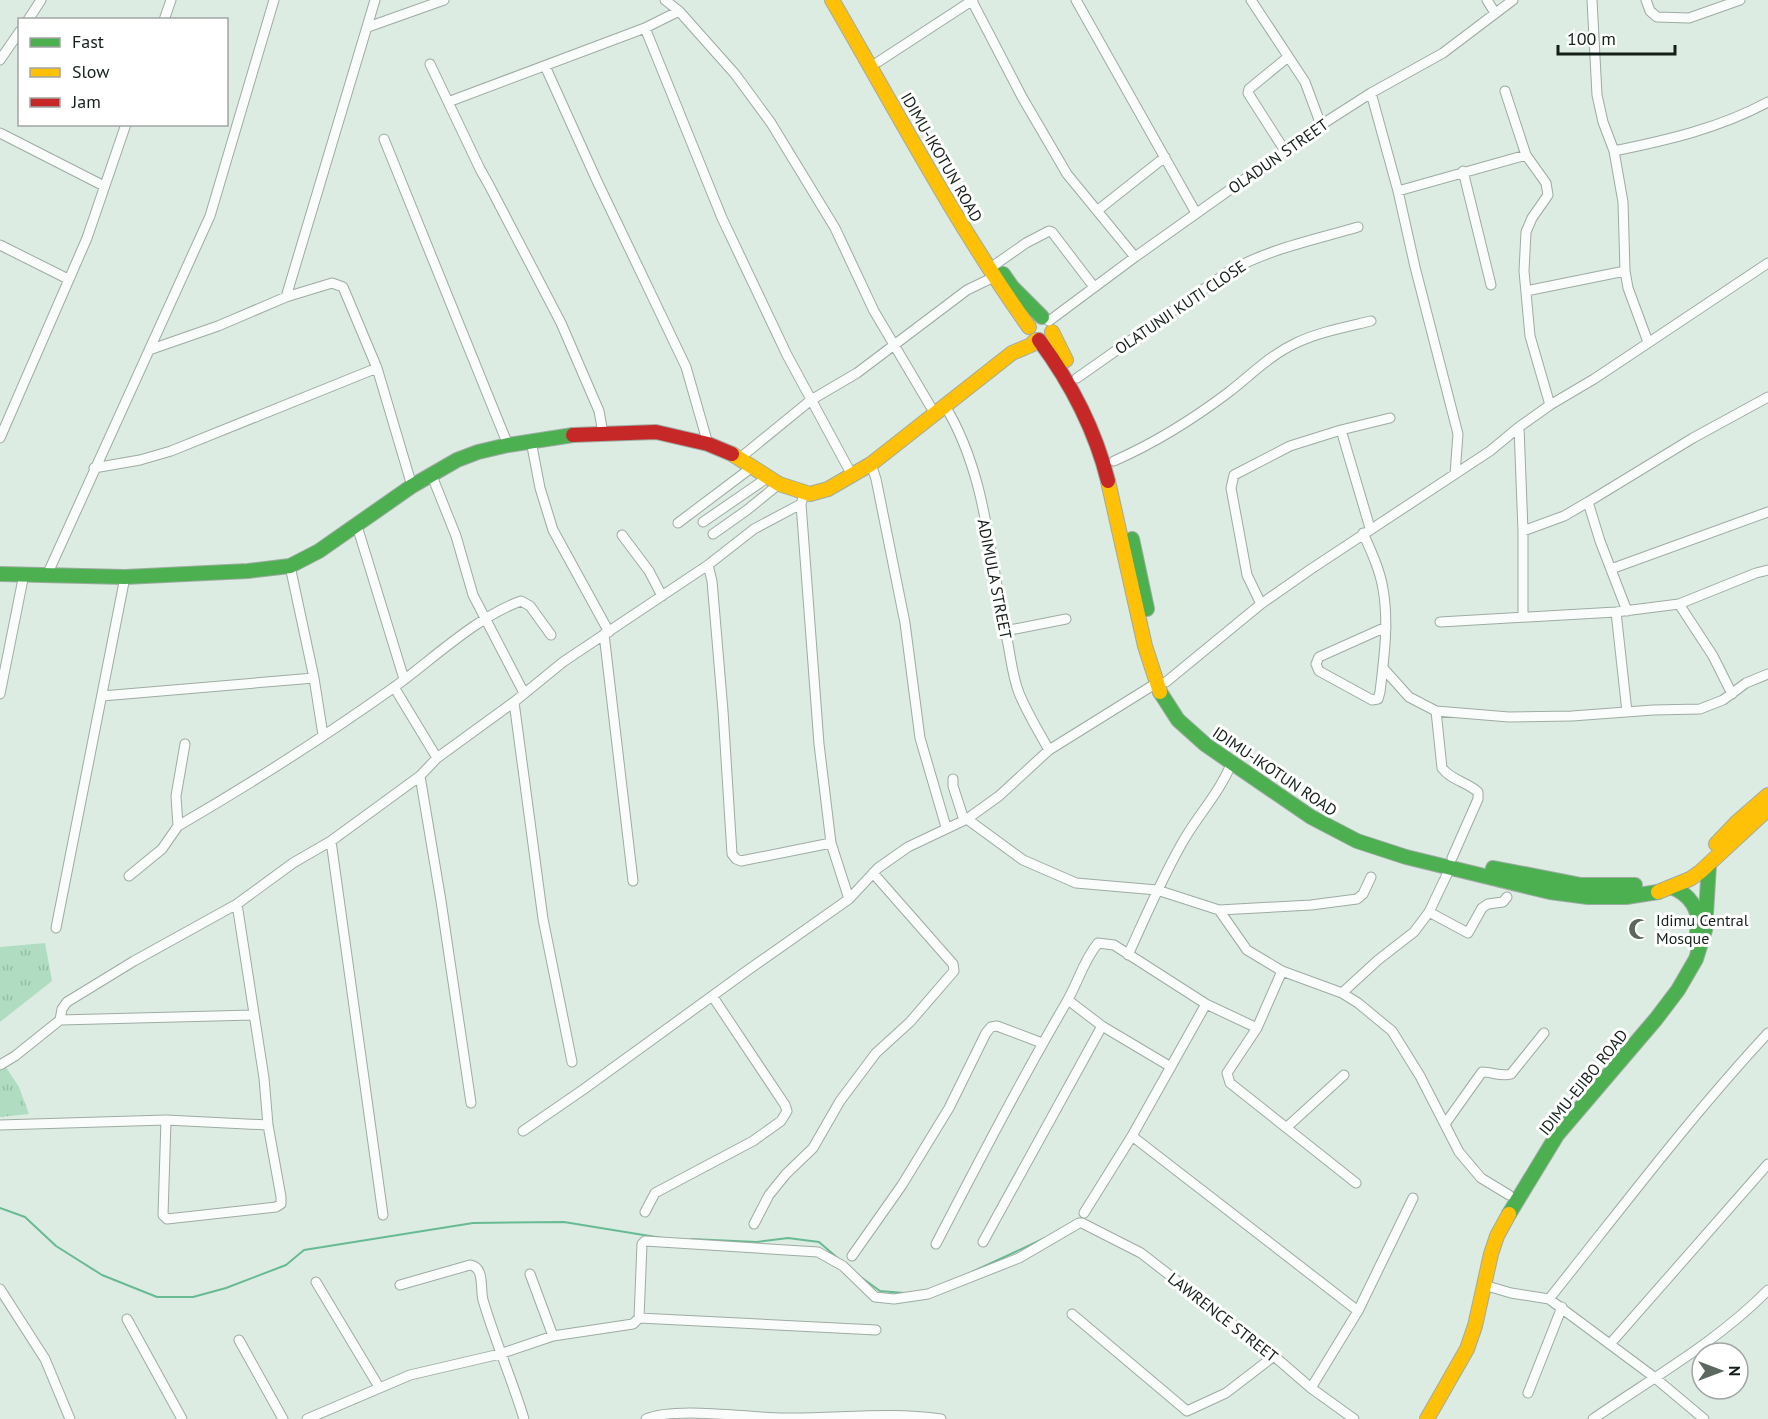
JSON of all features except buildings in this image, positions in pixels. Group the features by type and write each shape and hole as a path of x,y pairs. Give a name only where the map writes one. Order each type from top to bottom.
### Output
{"main road":[{"name":"IDIMU-IKOTUN ROAD","path":"832,0 960,223 995,271 1033,335 1049,352 1083,406 1104,460 1130,580 1161,683 1177,719 1200,740 1298,809 1332,829 1385,851 1552,882 1588,886 1646,885 1677,876 1702,858 1737,822 1768,795"},
{"path":"843,0 995,271"},
{"name":"IDIMU-IKOTUN ROAD","path":"995,271 1048,324 1057,345 1095,412 1114,461 1161,683 1184,713 1205,732 1304,800 1336,819 1374,837 1516,884 1588,897 1646,894 1689,879 1768,809"},
{"path":"0,574 125,577 228,572 290,566 319,551 412,486 457,460 508,445 603,433 656,432 708,444 740,458 751,468 803,499 852,477 871,464 1033,335 1035,319 1048,324 1046,339 1033,335"},
{"name":"IDIMU-EJIBO ROAD","path":"1427,1419 1467,1348 1475,1326 1491,1254 1506,1217 1534,1176 1557,1135 1656,1019 1678,990 1696,959 1705,930 1708,864"},
{"name":"IDIMU-EJIBO ROAD","path":"1418,1419 1461,1340 1482,1252 1489,1232 1509,1195 1527,1170 1550,1130 1582,1090 1651,1013 1688,958 1698,928 1696,906 1684,892 1671,887"}],"street":[{"path":"28,18 41,0"},
{"path":"165,18 171,0"},
{"path":"47,574 210,216 274,0"},
{"path":"286,297 375,0"},
{"path":"368,27 444,0"},
{"name":"ADIMULA STREET","path":"665,0 679,11 745,86 771,123 835,228 865,293 895,345 940,410 958,428 969,456 984,515 1019,693 1049,750"},
{"path":"1076,0 1196,213"},
{"path":"1251,0 1308,89 1321,125"},
{"path":"1487,0 1495,13"},
{"name":"OLADUN STREET","path":"1048,324 1135,257 1321,125 1371,93 1443,53 1513,0"},
{"path":"1592,0 1597,95 1603,122 1614,152 1625,220 1625,271 1648,342"},
{"path":"1646,0 1650,11 1657,17 1689,18 1740,0"},
{"path":"878,62 972,1 1022,97 1066,174 1135,257"},
{"path":"448,102 645,28 679,11"},
{"path":"645,28 722,218 787,355 852,477"},
{"path":"0,60 18,34"},
{"path":"1285,151 1248,93 1249,89 1288,57"},
{"path":"430,64 480,169 561,323 599,411 603,433"},
{"path":"545,66 686,367 708,444"},
{"path":"1505,92 1526,154 1549,189 1548,195 1532,218 1526,232 1524,271 1531,342 1550,405"},
{"path":"1371,93 1398,191 1458,434 1455,474"},
{"path":"1614,152 1669,140 1709,128 1768,102"},
{"path":"0,438 90,229 125,126"},
{"path":"0,132 104,186"},
{"path":"384,139 508,445"},
{"path":"1398,191 1526,154"},
{"path":"1098,210 1165,157"},
{"path":"1463,171 1491,285"},
{"name":"OLATUNJI KUTI CLOSE","path":"1077,378 1244,263 1261,255 1358,227"},
{"path":"740,458 811,400 857,373 995,271 1026,243 1045,232 1052,232 1094,287"},
{"path":"0,245 69,279"},
{"path":"523,1131 849,899 873,873 908,847 965,819 999,796 1049,750 1161,683 1261,604 1366,530 1490,451 1550,405 1593,379 1768,262"},
{"path":"1526,291 1625,271"},
{"path":"149,350 218,326 286,297 332,283 343,287 378,368 412,486"},
{"path":"1114,461 1148,446 1182,426 1242,382 1268,359 1296,342 1371,321"},
{"path":"94,468 140,460 171,451 378,368"},
{"path":"1523,531 1564,516 1693,438 1768,397"},
{"path":"1261,604 1247,574 1231,488 1234,476 1290,447 1341,430 1390,418"},
{"path":"1519,427 1523,531 1523,617"},
{"path":"1341,430 1383,589 1386,627 1378,699 1372,700 1319,671 1316,664 1319,657 1386,627"},
{"path":"531,441 540,488 553,530 606,633 633,881"},
{"path":"871,464 905,623 921,738 946,827"},
{"path":"678,523 751,468"},
{"path":"432,476 456,536 473,595 524,693"},
{"path":"704,522 773,481"},
{"path":"713,534 773,481"},
{"path":"60,1020 62,1009 67,1002 134,961 237,904 293,864 331,841 420,776 437,758 514,702 563,662 708,565 754,529 803,499 819,744 831,843 849,899"},
{"path":"1588,502 1627,610"},
{"path":"1611,569 1768,512"},
{"path":"357,526 404,679"},
{"path":"622,535 649,572 662,596"},
{"path":"708,565 712,581 723,711 732,854 741,861 831,843"},
{"path":"290,566 314,678 323,735"},
{"path":"1440,622 1616,612 1679,604 1768,570"},
{"path":"0,694 24,574"},
{"path":"56,928 125,577"},
{"path":"129,876 162,849 178,826 254,782 394,687 485,619 521,601 530,606 551,635"},
{"path":"1679,604 1713,656 1732,694"},
{"path":"1616,612 1627,712"},
{"path":"1005,631 1066,620"},
{"path":"1383,668 1409,697 1436,711 1509,717 1700,709 1723,700 1746,683 1768,674"},
{"path":"102,696 314,678"},
{"path":"394,687 437,758"},
{"path":"514,702 543,919 572,1062"},
{"path":"1342,993 1378,960 1414,932 1429,912 1478,799 1478,792 1473,787 1447,775 1442,768 1436,711"},
{"path":"178,826 176,796 184,744"},
{"path":"1128,956 1157,890 1185,838 1232,762"},
{"path":"420,776 471,1103"},
{"path":"953,779 953,786 965,819 1023,860 1076,883 1157,890 1219,910 1357,900 1363,894 1371,877"},
{"path":"331,841 383,1215"},
{"path":"754,1224 769,1194 813,1148 840,1101 876,1053 910,1022 954,971 953,964 873,873"},
{"path":"1429,912 1468,933 1482,908 1488,904 1503,903 1507,897"},
{"path":"166,1120 163,1215 167,1219 276,1207 281,1204 237,904"},
{"path":"1219,910 1247,950 1282,971 1342,993 1392,1031 1420,1076 1459,1152 1481,1178 1509,1195"},
{"path":"936,1244 1042,1043 1068,1000 1089,954 1098,943 1114,945 1206,1004 1257,1028"},
{"path":"1282,971 1257,1028 1227,1073 1228,1079 1230,1083 1356,1183"},
{"path":"645,1212 655,1194 753,1141 781,1121 788,1111 712,997"},
{"path":"1068,1000 1102,1026 1171,1067"},
{"path":"1084,1213 1132,1136 1206,1004"},
{"path":"0,1065 15,1056 60,1020 253,1015"},
{"path":"852,1256 902,1185 949,1108 986,1032 991,1027 997,1026 1042,1043"},
{"path":"983,1242 1102,1026"},
{"path":"1445,1124 1482,1072 1504,1076 1511,1074 1544,1033"},
{"path":"1549,1299 1736,1067 1768,1033"},
{"path":"1287,1127 1344,1075"},
{"path":"0,1125 166,1120 268,1125"},
{"path":"1132,1136 1358,1311"},
{"path":"1610,1344 1768,1164"},
{"path":"1311,1388 1358,1311 1413,1198"},
{"name":"LAWRENCE STREET","path":"639,1318 642,1244 645,1241 818,1252 843,1266 875,1297 894,1299 928,1294 1019,1258 1079,1223 1141,1253 1274,1356 1311,1388 1354,1419"},
{"path":"400,1285 470,1265 476,1266 480,1272 483,1297 500,1354 513,1383 524,1419"},
{"path":"530,1274 553,1336"},
{"path":"316,1282 379,1387"},
{"path":"1484,1285 1511,1293 1549,1299 1654,1377 1704,1419"},
{"path":"0,1289 45,1359 70,1419"},
{"path":"1593,1419 1700,1348 1743,1316 1768,1290"},
{"path":"1528,1394 1562,1307"},
{"path":"1072,1314 1187,1411 1226,1394 1274,1356"},
{"path":"307,1419 410,1375 500,1354 553,1336 633,1324 639,1318 876,1330"},
{"path":"127,1319 182,1419"},
{"path":"239,1341 283,1419"},
{"path":"646,1419 669,1413 786,1418 844,1415 941,1419"},
{"path":"1335,1419 1345,1414"}],"green space":[{"path":"45,943 52,981 0,1022 0,947"},
{"path":"0,1058 19,1087 29,1114 0,1117"}],"waterway":[{"path":"0,1208 25,1217 56,1246 102,1275 157,1297 193,1297 226,1288 286,1265 304,1250 473,1223 564,1222 662,1238"},
{"path":"691,1239 757,1242 788,1238 819,1242 840,1260"},
{"path":"972,1272 1045,1238"},
{"path":"858,1275 880,1291 904,1293"}],"traffic: fast":[{"path":"1003,274 1012,287 1042,317"},
{"path":"0,574 125,577 248,571 290,566 319,551 412,486 457,460 508,445 573,435"},
{"path":"1132,539 1147,609"},
{"path":"1160,692 1178,720 1206,745 1311,817 1357,841 1406,857 1550,892 1588,897 1626,897 1658,892"},
{"path":"1509,1214 1557,1135 1656,1019 1678,990 1696,959 1705,930 1709,864"},
{"path":"1493,868 1581,885 1635,885"},
{"path":"1671,887 1684,894 1693,904 1698,917 1697,932"}],"traffic: slow":[{"path":"832,0 951,207 1029,327"},
{"path":"1052,332 1066,360"},
{"path":"732,454 779,484 810,494 828,489 871,464 1012,353 1031,345 1036,340"},
{"path":"1108,481 1145,646 1160,692"},
{"path":"1716,844 1768,795"},
{"path":"1658,892 1690,879 1700,872 1768,809"},
{"path":"1427,1419 1467,1349 1475,1326 1491,1254 1497,1236 1509,1214"}],"traffic: jam":[{"path":"1039,340 1081,407 1103,462 1108,481"},
{"path":"573,435 656,432 708,444 732,454"}],"place":[{"name":"Idimu Central Mosque","path":"1639,929"}]}
